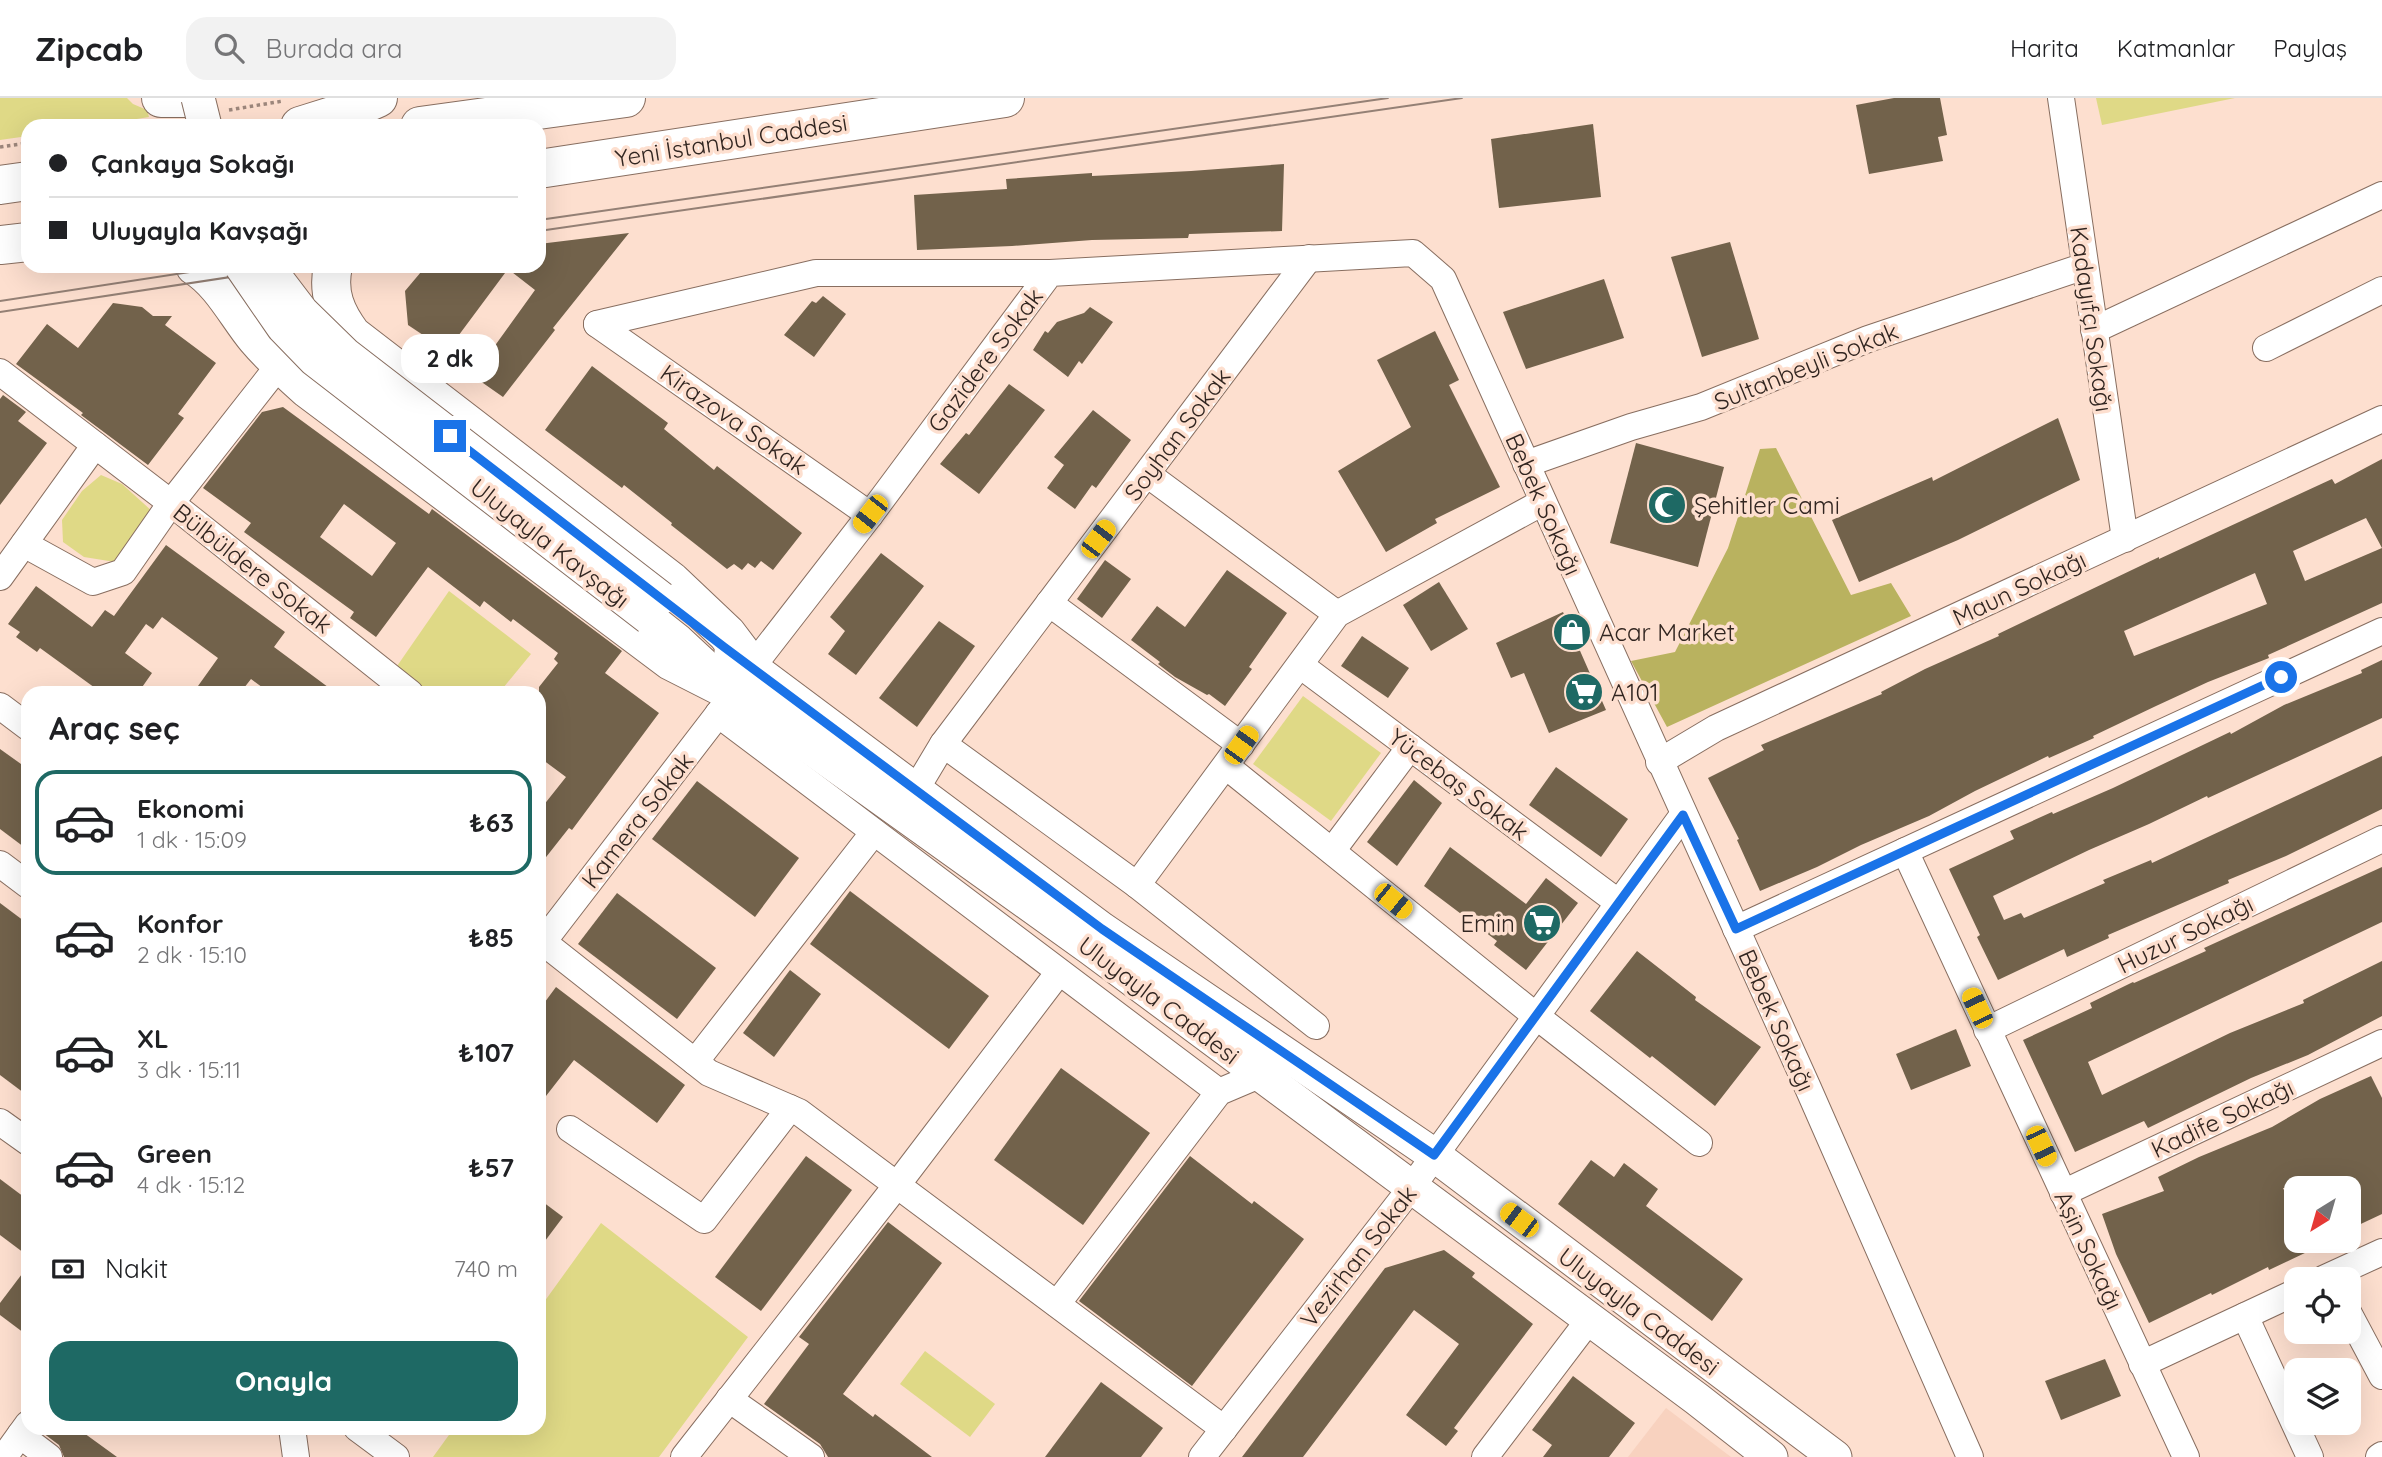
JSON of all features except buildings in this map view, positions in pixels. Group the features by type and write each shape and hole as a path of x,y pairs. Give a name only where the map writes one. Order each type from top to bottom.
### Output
{"highway":[{"path":"161,98 188,98"},
{"path":"322,119 378,98"},
{"path":"472,119 626,98"},
{"name":"Yeni İstanbul Caddesi","path":"546,168 1005,98"},
{"path":"0,185 21,182"},
{"path":"0,246 21,243"},
{"path":"203,273 213,281 280,364 335,410 671,661 735,692"},
{"path":"332,273 331,288 337,314 363,346 671,581 727,634 735,692"},
{"path":"280,364 284,334 300,315 311,311 337,314"}],"main road":[{"path":"174,98 179,119"},
{"path":"198,98 203,119"},
{"name":"Uluyayla Kavşağı","path":"246,273 278,319 315,360 655,608"},
{"name":"Uluyayla Kavşağı","path":"272,273 302,312 345,354 655,608"},
{"name":"Uluyayla Caddesi","path":"655,608 678,641 735,692 1090,948 1771,1457"},
{"name":"Uluyayla Caddesi","path":"735,692 916,789 1102,929 1434,1155 1835,1457"}],"street":[{"name":"Kadayıfçı Sokağı","path":"2061,98 2124,539"},
{"path":"2094,330 2382,195"},
{"name":"Gazidere Sokak","path":"735,692 1050,273 1413,253 1443,279"},
{"name":"Soyhan Sokak","path":"916,789 943,744 1309,258"},
{"name":"Sultanbeyli Sokak","path":"1526,464 1631,427 1701,407 1868,339 2085,266"},
{"name":"Kirazova Sokak","path":"870,514 597,324 816,273 1050,273"},
{"name":"Bebek Sokağı","path":"1443,279 1808,1088 1970,1457"},
{"path":"2266,348 2382,290"},
{"path":"24,544 93,582 123,572 170,503 280,364"},
{"name":"Bülbüldere Sokak","path":"0,372 401,686"},
{"name":"Maun Sokağı","path":"1659,762 1716,727 2382,419"},
{"path":"0,577 95,445"},
{"path":"1147,474 1337,614"},
{"path":"1138,885 1337,614 1543,502"},
{"path":"1049,603 1233,756 1332,851 1536,1016 1699,1143"},
{"path":"1736,929 2382,631"},
{"name":"Yücebaş Sokak","path":"1300,665 1619,903"},
{"path":"735,692 874,832 1219,1092"},
{"name":"Kamera Sokak","path":"546,938 735,692"},
{"path":"0,706 21,722"},
{"path":"943,744 1138,885 1316,1026"},
{"path":"1332,851 1410,747"},
{"name":"Vezirhan Sokak","path":"1202,1457 1410,1188 1683,815"},
{"path":"695,1062 874,832"},
{"name":"Huzur Sokağı","path":"1987,1030 2382,839"},
{"name":"Aşin Sokağı","path":"1905,851 2186,1457"},
{"path":"0,864 21,880"},
{"path":"546,949 709,1073 799,1112 1224,1429"},
{"path":"684,1457 897,1185 1059,972"},
{"name":"Kadife Sokağı","path":"2063,1193 2382,1043"},
{"path":"1057,1304 1219,1092 1259,1075"},
{"path":"570,1129 704,1220 790,1108"},
{"path":"0,1122 21,1137"},
{"path":"2351,1267 2382,1252"},
{"path":"2142,1364 2284,1298"},
{"path":"2245,1316 2310,1457"},
{"path":"1485,1457 1589,1320"},
{"path":"2361,1336 2382,1376"},
{"path":"729,1399 811,1457"},
{"path":"4,1457 21,1433"},
{"path":"29,1435 49,1457"},
{"path":"293,1435 296,1457"},
{"path":"366,1435 396,1457"}],"path":[{"path":"0,147 21,144"}],"shaded area":[{"path":"0,98 127,98 147,110 149,117 21,119 21,137 0,140"},
{"path":"2096,98 2235,98 2102,125"},
{"path":"1776,448 1851,595 1891,583 1911,616 1667,727 1631,661 1675,652 1728,548 1760,449"},
{"path":"101,475 122,484 153,512 115,562 84,557 63,542 62,520 82,491"},
{"path":"449,591 531,654 505,686 418,686 395,669"},
{"path":"1303,696 1381,753 1331,821 1253,764"},
{"path":"601,1223 748,1337 659,1457 433,1457 449,1435 546,1435 546,1299"},
{"path":"925,1351 995,1404 970,1437 900,1384"},
{"path":"1666,1408 1731,1457 1628,1457"}],"tram line":[{"path":"546,219 1388,98"},
{"path":"546,230 1462,98"},
{"path":"0,301 183,273"},
{"path":"0,312 257,273"}],"place":[{"name":"Şehitler Cami","path":"1667,505"},
{"name":"Acar Market","path":"1572,632"},
{"name":"A101","path":"1584,692"},
{"name":"Emin","path":"1542,923"}],"route":[{"path":"450,436 724,647 1102,929 1434,1155 1683,815 1736,929 2281,677"}]}
